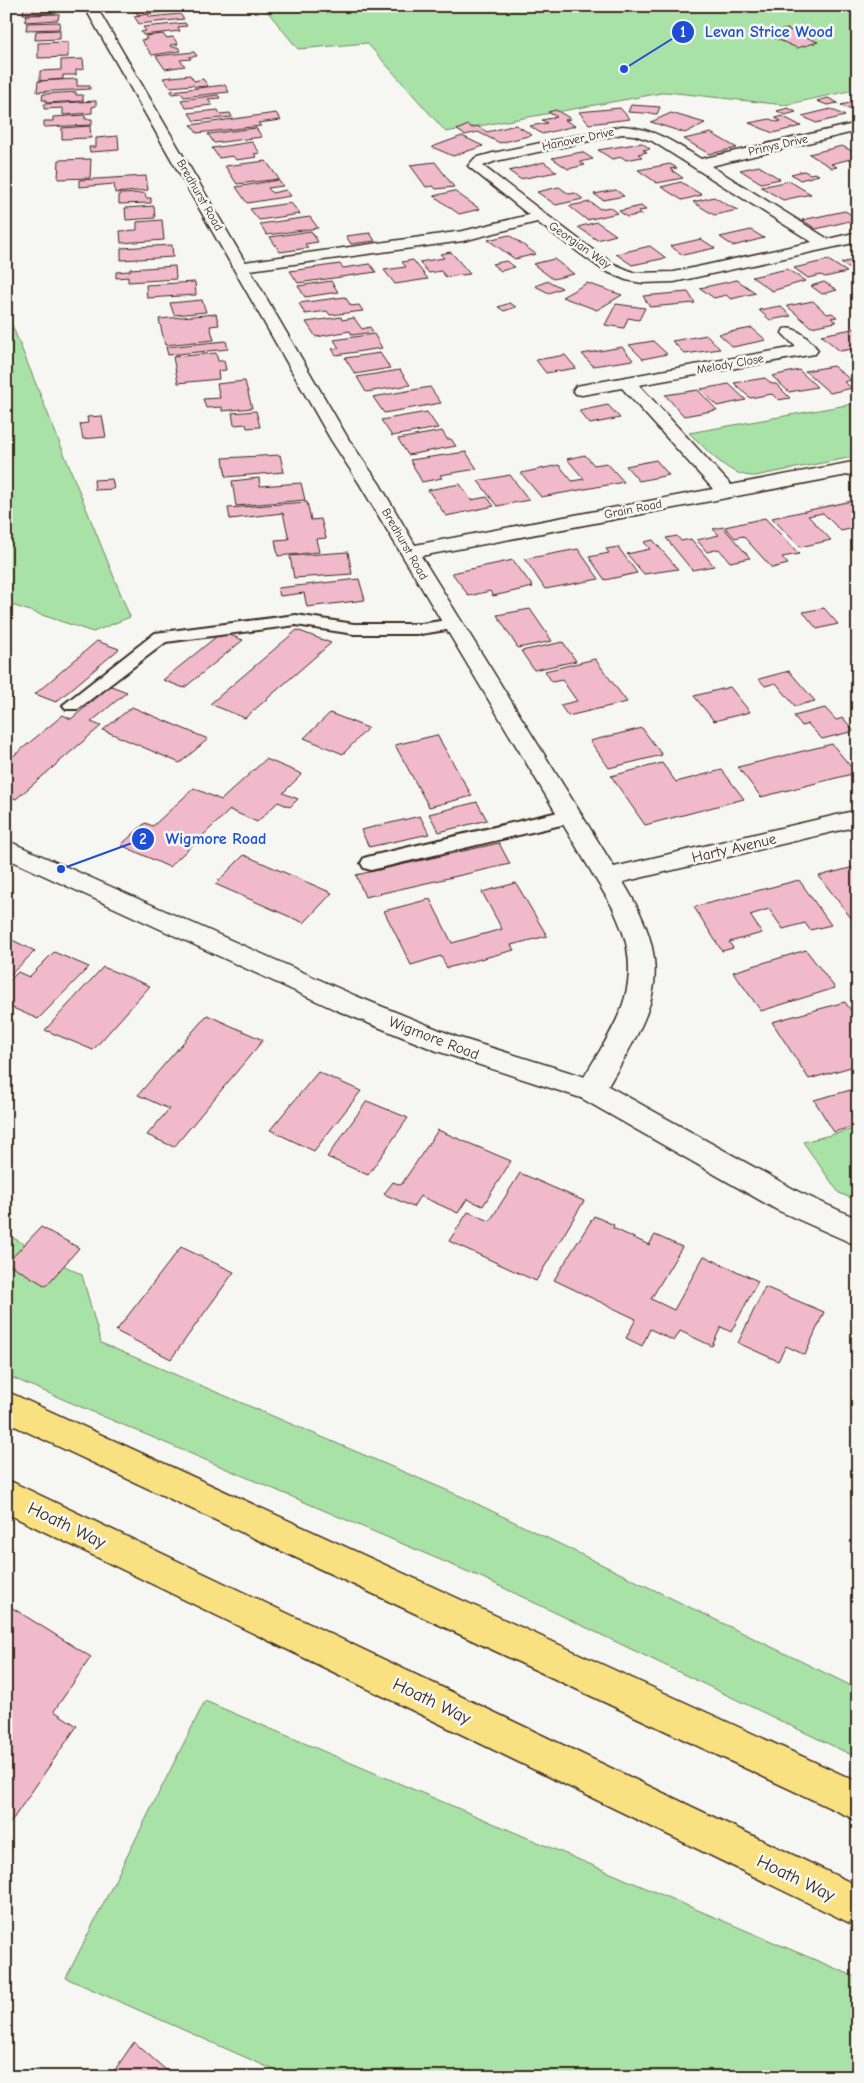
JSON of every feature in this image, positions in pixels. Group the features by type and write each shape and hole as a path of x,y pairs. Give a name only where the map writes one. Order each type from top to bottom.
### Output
{"main road":[{"path":"6,1406 858,1802"},
{"name":"Hoath Way","path":"6,1495 858,1907"}],"street":[{"name":"Bredhurst Road","path":"90,6 340,440 369,483 626,908 641,950 643,990 632,1022 591,1090"},
{"name":"Prinys Drive","path":"699,164 858,127"},
{"name":"Hanover Drive","path":"540,217 475,166 480,161 493,157 622,130 636,131 657,138 825,244"},
{"name":"Georgian Way","path":"241,267 463,236 540,217 609,267 631,276 649,280 674,277 858,237"},
{"name":"Melody Close","path":"582,390 809,350 790,333"},
{"path":"627,383 726,491"},
{"name":"Grain Road","path":"409,552 858,467"},
{"name":"Harty Avenue","path":"609,878 858,818"},
{"name":"Wigmore Road","path":"6,848 346,1003 447,1044 591,1090 788,1201 858,1233"}],"lane":[{"path":"72,705 162,637 296,620 370,629 421,629 453,624"},
{"path":"371,863 571,816"}],"green space":[{"path":"263,6 858,6 858,89 785,105 667,92 446,132 367,43 298,49"},
{"path":"6,310 130,617 93,632 6,603"},
{"path":"858,403 858,456 755,476 745,475 727,467 689,433"},
{"path":"858,1128 858,1201 839,1193 803,1142"},
{"path":"6,1234 82,1275 101,1343 465,1498 858,1689 858,1758 485,1579 6,1375"},
{"path":"205,1701 858,1978 858,2077 290,2077 66,1978"}],"building":[{"path":"24,6 57,6 56,13 23,14"},
{"path":"173,6 176,11 138,15 133,7"},
{"path":"59,14 58,20 25,22 26,15"},
{"path":"148,14 150,17 180,14 184,19 139,24 134,16"},
{"path":"60,22 59,29 26,30 27,23"},
{"path":"185,23 187,26 178,27 180,31 143,35 141,32 146,31 143,27"},
{"path":"787,29 818,42 797,48 766,34"},
{"path":"60,30 60,39 35,40 36,31"},
{"path":"163,34 166,38 173,37 178,44 170,45 171,47 178,47 181,51 152,55 141,40 147,39 145,36"},
{"path":"68,42 68,57 38,58 38,43"},
{"path":"194,52 197,56 189,57 191,59 180,60 185,66 165,69 156,56"},
{"path":"83,59 84,69 76,70 76,75 63,75 63,79 40,81 40,71 61,70 61,60"},
{"path":"190,75 194,81 203,79 208,86 170,87 163,78"},
{"path":"77,79 77,86 90,86 90,89 37,92 38,81"},
{"path":"225,85 229,92 184,97 181,93 172,94 171,91"},
{"path":"76,92 76,95 83,95 83,101 46,103 46,100 42,100 43,94"},
{"path":"218,95 220,98 208,99 212,105 186,108 181,100"},
{"path":"828,98 838,103 827,105 817,101"},
{"path":"96,101 96,106 92,107 92,113 63,115 63,108 44,109 44,104"},
{"path":"858,101 858,111 855,112 841,105"},
{"path":"631,105 660,107 657,114 628,112"},
{"path":"620,108 630,119 589,124 579,112"},
{"path":"788,108 796,112 785,115 777,111"},
{"path":"831,109 845,116 816,123 802,116"},
{"path":"218,110 220,114 230,113 232,117 194,121 189,113"},
{"path":"556,110 571,119 565,120 575,126 542,134 530,126 547,123 542,120 557,117 548,112"},
{"path":"276,113 281,120 258,123 261,126 197,133 191,125"},
{"path":"671,113 705,123 685,133 651,122"},
{"path":"85,115 85,119 92,119 92,125 44,127 44,121 53,121 53,117"},
{"path":"782,116 801,126 773,133 749,123 770,119 777,122 781,121 775,118"},
{"path":"468,125 472,128 477,126 487,132 516,125 532,135 500,143 478,132 465,135 457,130"},
{"path":"90,126 91,138 62,139 62,128"},
{"path":"256,128 262,137 214,143 208,134"},
{"path":"711,133 737,148 709,154 684,139"},
{"path":"118,136 119,150 90,152 89,147 96,147 96,138"},
{"path":"462,136 483,146 453,156 432,147"},
{"path":"252,142 260,153 254,154 257,157 236,160 233,156 219,158 212,148"},
{"path":"642,143 650,149 643,150 647,152 638,154 642,157 626,160 622,157 612,159 598,150"},
{"path":"842,146 858,154 858,157 831,164 837,167 832,168 809,154"},
{"path":"582,152 593,159 580,162 585,165 568,169 552,158"},
{"path":"91,159 90,178 58,179 59,160"},
{"path":"266,161 279,179 237,184 225,166"},
{"path":"435,162 454,187 436,189 433,186 426,187 410,165"},
{"path":"544,162 557,172 520,179 509,171"},
{"path":"670,164 677,168 670,169 683,178 657,183 638,170"},
{"path":"759,166 780,179 761,183 740,170"},
{"path":"804,171 819,175 800,180 791,174"},
{"path":"146,176 148,190 115,193 114,184 79,187 79,180"},
{"path":"278,180 283,186 268,188 272,193 286,190 291,196 247,203 236,187"},
{"path":"789,181 811,194 783,200 761,187"},
{"path":"681,182 702,195 682,200 661,187"},
{"path":"559,187 569,194 575,193 583,199 556,205 537,192"},
{"path":"616,190 624,196 603,200 594,194"},
{"path":"454,191 480,209 459,214 434,196"},
{"path":"145,193 146,198 151,198 151,203 119,204 119,194"},
{"path":"714,197 738,210 714,215 693,202"},
{"path":"590,202 600,209 610,207 618,213 587,220 569,206"},
{"path":"291,203 300,214 259,220 250,209"},
{"path":"154,206 155,218 126,220 125,208"},
{"path":"641,206 646,210 638,211 642,214 627,217 619,211"},
{"path":"845,211 858,219 816,229 802,220"},
{"path":"310,217 318,228 267,235 260,224"},
{"path":"162,220 164,240 121,243 120,231 137,230 137,222"},
{"path":"597,222 616,235 597,240 578,227"},
{"path":"751,230 764,238 733,246 720,237"},
{"path":"311,231 318,242 305,244 308,248 280,252 270,237"},
{"path":"370,233 375,241 351,244 346,236"},
{"path":"509,235 536,254 515,259 488,240"},
{"path":"701,239 715,248 683,255 670,246"},
{"path":"172,245 173,257 121,260 121,248"},
{"path":"650,246 666,258 632,265 616,254"},
{"path":"451,252 470,274 446,277 441,271 429,273 419,262 444,258 440,254"},
{"path":"554,259 574,274 553,279 533,264"},
{"path":"858,259 856,273 841,263"},
{"path":"413,260 428,279 395,284 384,270 406,267 402,262"},
{"path":"828,260 847,272 825,277 821,275 808,278 794,268"},
{"path":"506,261 515,267 501,271 492,264"},
{"path":"340,264 343,268 370,264 376,272 298,283 290,271"},
{"path":"175,266 176,279 128,282 128,277 116,278 116,272 130,271 130,269"},
{"path":"787,269 805,281 772,291 752,277"},
{"path":"737,280 756,293 731,299 726,295 714,298 700,288"},
{"path":"331,281 338,292 305,297 298,286"},
{"path":"548,281 562,288 549,293 535,286"},
{"path":"195,282 196,295 147,298 146,285"},
{"path":"824,282 837,290 822,294 811,286"},
{"path":"587,283 622,295 597,310 562,297"},
{"path":"688,292 695,303 650,307 643,296"},
{"path":"345,297 351,306 359,305 363,311 330,315 327,311 305,314 299,303"},
{"path":"202,300 206,312 174,315 170,303"},
{"path":"813,301 827,314 832,313 837,317 831,318 836,322 811,327 787,306"},
{"path":"510,303 516,307 504,311 498,307"},
{"path":"616,304 645,308 639,320 628,318 624,328 605,325"},
{"path":"780,306 791,316 770,320 759,310"},
{"path":"216,314 219,325 210,326 214,340 165,345 159,319"},
{"path":"341,317 342,320 354,318 362,329 370,327 373,332 352,335 350,331 316,337 306,322"},
{"path":"752,328 766,340 733,347 719,334"},
{"path":"858,328 858,339 855,340 858,342 858,348 840,351 821,335"},
{"path":"374,334 382,348 336,355 332,349 339,348 334,340"},
{"path":"707,335 720,349 685,354 672,341"},
{"path":"226,341 228,349 168,355 166,347"},
{"path":"653,341 667,354 643,359 629,345"},
{"path":"622,347 633,360 593,366 582,354"},
{"path":"216,353 218,361 224,361 226,370 218,371 219,379 178,383 173,357"},
{"path":"380,353 390,368 355,374 345,358"},
{"path":"565,355 576,368 546,373 536,360"},
{"path":"833,366 851,380 844,382 852,388 830,393 805,371"},
{"path":"400,370 410,385 366,392 357,377"},
{"path":"799,370 817,387 789,392 772,376"},
{"path":"765,378 772,384 776,384 790,398 778,400 772,394 750,398 734,383"},
{"path":"245,381 252,408 222,411 222,407 206,408 203,399 220,398 217,384"},
{"path":"729,384 746,400 717,406 701,389"},
{"path":"430,387 441,403 384,413 373,397"},
{"path":"698,390 717,410 684,416 665,395"},
{"path":"608,405 620,418 590,424 579,411"},
{"path":"256,411 260,427 247,428 246,424 234,425 232,413"},
{"path":"427,412 438,428 392,436 381,420"},
{"path":"102,416 106,437 83,439 80,424 88,423 87,417"},
{"path":"442,431 447,439 451,439 456,446 408,455 398,439"},
{"path":"466,452 477,469 440,475 442,478 422,482 410,460"},
{"path":"280,455 284,472 226,477 223,458"},
{"path":"585,455 594,465 607,463 624,482 541,497 521,473 559,465 572,481 584,479 567,459"},
{"path":"656,460 669,475 639,481 626,466"},
{"path":"510,475 529,500 497,506 478,481"},
{"path":"259,478 260,486 301,483 305,500 236,506 232,481"},
{"path":"112,479 114,489 95,490 94,480"},
{"path":"460,484 471,500 487,497 494,506 446,516 428,490"},
{"path":"852,501 858,507 858,527 841,531 823,513 808,516 831,540 800,547 772,518"},
{"path":"307,502 311,520 321,519 326,538 316,539 319,552 278,556 275,540 289,539 283,513 230,519 228,508"},
{"path":"765,518 799,554 782,557 788,564 772,568 743,536 735,538 725,527"},
{"path":"723,527 750,558 730,562 719,549 707,552 697,540 719,535 713,529"},
{"path":"677,536 681,541 691,539 714,566 692,570 666,538"},
{"path":"653,540 678,569 644,574 627,554 650,549 644,542"},
{"path":"618,547 637,573 605,580 589,557 609,553 606,549"},
{"path":"578,549 599,579 545,589 525,559"},
{"path":"348,552 352,574 294,578 290,556"},
{"path":"513,560 533,587 493,596 490,591 469,596 452,573"},
{"path":"359,579 365,600 307,607 304,593 280,596 278,588"},
{"path":"824,608 838,624 817,629 803,612"},
{"path":"530,609 552,641 518,648 497,615"},
{"path":"297,630 331,643 245,718 210,704"},
{"path":"222,632 243,640 184,688 163,680"},
{"path":"97,641 119,649 56,702 35,694"},
{"path":"563,642 576,661 534,670 521,651"},
{"path":"595,659 627,702 568,716 560,705 577,701 562,680 552,682 545,671"},
{"path":"789,671 815,701 795,706 776,683 765,686 759,679"},
{"path":"111,686 127,692 91,722 101,726 16,799 6,795 6,762 63,715 71,719"},
{"path":"730,687 750,712 714,721 694,696"},
{"path":"132,707 208,739 180,763 103,730"},
{"path":"825,708 836,720 843,718 854,731 822,739 808,724 802,726 794,716"},
{"path":"330,713 368,728 343,754 304,738"},
{"path":"642,728 662,755 609,768 590,741"},
{"path":"437,735 472,796 429,807 395,745"},
{"path":"832,744 856,773 761,797 738,767"},
{"path":"266,759 302,774 283,793 298,799 290,807 278,802 257,822 230,810 169,867 121,845 145,823 153,826 194,788 221,800"},
{"path":"662,763 676,782 722,770 744,799 645,825 611,776"},
{"path":"477,802 487,820 439,832 429,814"},
{"path":"420,816 429,834 369,847 361,830"},
{"path":"499,843 510,864 365,897 356,875"},
{"path":"244,855 332,893 304,923 215,884"},
{"path":"858,866 858,916 851,918 819,876"},
{"path":"799,880 831,925 810,930 805,923 783,929 769,909 750,915 762,933 729,942 733,948 722,951 694,907"},
{"path":"516,883 547,936 511,945 514,950 447,968 441,956 411,965 384,911 430,899 452,943 502,929 482,892"},
{"path":"6,937 35,951 6,979"},
{"path":"806,950 835,988 761,1011 733,972"},
{"path":"54,952 89,967 38,1019 6,1005 6,984 18,972 29,977"},
{"path":"103,967 150,986 93,1050 45,1030"},
{"path":"845,1002 858,1021 858,1065 809,1079 772,1022"},
{"path":"207,1015 263,1040 174,1147 147,1135 169,1109 138,1095"},
{"path":"318,1072 361,1091 314,1151 270,1130"},
{"path":"858,1088 858,1125 834,1132 814,1100"},
{"path":"367,1101 408,1118 368,1175 327,1157"},
{"path":"438,1130 511,1161 483,1206 467,1199 458,1213 420,1196 413,1207 384,1194 393,1182 401,1185"},
{"path":"520,1173 584,1201 536,1281 449,1241 468,1212 490,1221"},
{"path":"594,1216 614,1225 613,1228 649,1245 655,1235 682,1247 651,1299 674,1310 704,1256 758,1281 731,1332 721,1327 712,1346 680,1331 674,1341 650,1329 642,1346 626,1338 636,1319 554,1280"},
{"path":"41,1227 79,1248 46,1286 7,1263"},
{"path":"181,1247 234,1272 171,1359 116,1331"},
{"path":"765,1287 824,1312 805,1355 786,1346 778,1361 738,1343"},
{"path":"6,1604 91,1657 54,1711 77,1726 6,1829"},
{"path":"134,2042 174,2077 110,2077"}],"place":[{"name":"Levan Strice Wood","path":"624,69"},
{"name":"Wigmore Road","path":"61,869"}]}
